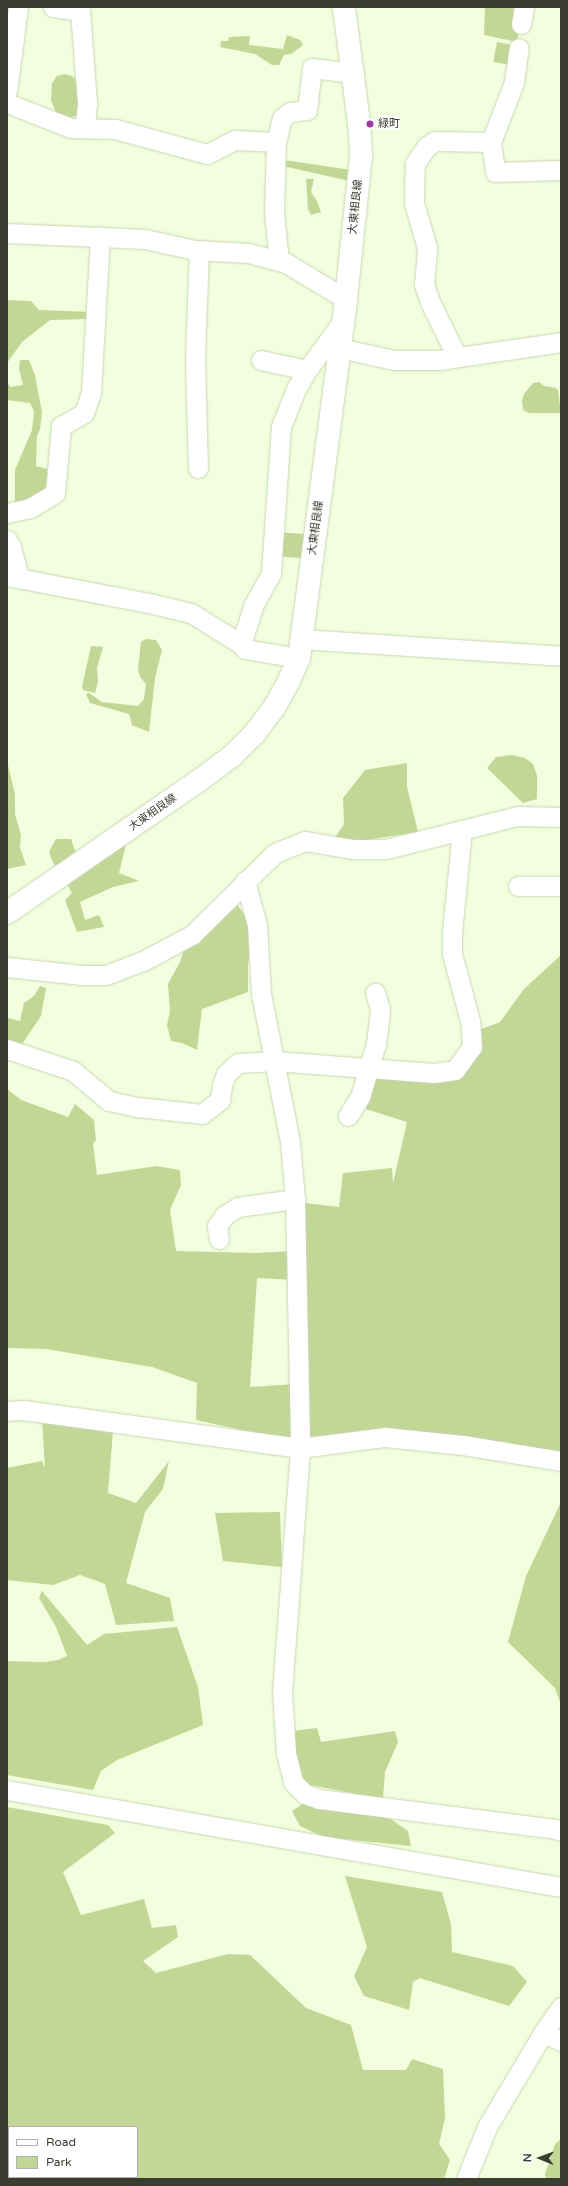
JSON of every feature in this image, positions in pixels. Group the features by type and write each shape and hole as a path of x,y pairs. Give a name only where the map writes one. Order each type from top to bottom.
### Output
{"main road":[{"name":"大東相良線","path":"7,913 172,800 232,756 255,733 274,708 287,685 300,648 340,348 361,156 359,123 344,7"}],"street":[{"path":"7,91 18,7"},
{"path":"53,7 80,11 87,104 85,128"},
{"path":"519,48 514,82 491,142 495,172 561,170"},
{"path":"279,261 274,213 276,142 282,118 290,112 307,110 312,68 352,73"},
{"path":"7,103 71,128 115,129 207,154 235,140 276,142"},
{"path":"456,357 430,302 424,285 427,248 414,203 415,164 426,147 435,141 491,142"},
{"path":"7,233 145,239 199,250 249,253 286,263 346,299"},
{"path":"7,513 30,508 55,493 61,426 84,413 89,399 91,392 100,236"},
{"path":"198,468 195,358 199,250"},
{"path":"240,644 253,606 271,573 281,427 296,389 343,321"},
{"path":"340,348 394,360 439,360 561,342"},
{"path":"261,360 308,370"},
{"path":"7,540 11,547 13,576 191,613 240,644 245,649 300,648 561,656"},
{"path":"7,967 82,975 106,975 143,961 192,935 275,853 305,841 353,849 386,848 517,816 561,817"},
{"path":"7,1049 73,1071 108,1101 138,1107 202,1114 220,1100 222,1085 226,1074 238,1064 275,1061 434,1073 455,1070 472,1047 470,1021 452,954 452,933 462,830"},
{"path":"245,881 257,925 262,994 290,1142 295,1199 300,1448 282,1692 286,1753 293,1782 305,1794 318,1799 555,1828 561,1831"},
{"path":"518,886 561,886"},
{"path":"348,1116 360,1097 376,1044 380,1009 375,993"},
{"path":"219,1239 217,1226 225,1215 238,1207 295,1199"},
{"path":"7,1410 23,1410 300,1448 385,1437 463,1446 561,1461"},
{"path":"7,1790 561,1887"},
{"path":"466,2179 487,2127 543,2033 561,2007"},
{"path":"543,2033 561,2041"}],"green space":[{"path":"485,7 523,7 517,42 484,35"},
{"path":"287,35 300,40 303,45 291,54 284,55 279,65 272,65 255,54 220,47 221,41 228,41 229,37 250,36 249,45 283,49"},
{"path":"497,42 517,46 513,65 493,62"},
{"path":"65,74 72,76 78,81 78,107 76,116 69,118 56,113 51,100 52,83 57,76"},
{"path":"289,119 284,160 351,170 350,181 278,165"},
{"path":"306,179 314,179 311,192 317,201 321,212 311,215 308,209"},
{"path":"7,300 31,301 39,310 91,312 91,319 50,320 22,342 7,363"},
{"path":"20,360 29,360 35,375 42,412 40,429 37,436 36,466 47,469 47,480 43,497 15,511 15,470 32,430 34,411 30,403 7,400 7,383 11,387 23,385 19,369"},
{"path":"539,382 544,386 556,388 558,390 561,413 529,413 523,410 522,401 524,394 533,383"},
{"path":"275,532 307,534 305,558 273,556"},
{"path":"146,639 156,640 162,650 155,678 149,732 132,725 129,714 90,703 86,694 89,693 102,702 138,706 144,699 146,684 140,677 138,669 141,642"},
{"path":"91,646 103,647 97,668 98,682 95,693 83,690 82,687"},
{"path":"512,755 525,758 533,764 537,776 537,799 523,803 487,768 496,757"},
{"path":"7,761 15,794 15,814 21,835 20,848 26,865 7,869"},
{"path":"407,763 407,787 418,832 360,841 333,841 344,824 343,798 365,770"},
{"path":"56,839 71,839 77,856 56,870 49,852"},
{"path":"127,840 119,873 139,881 113,887 80,902 85,920 99,915 104,927 77,932 65,900 72,893 66,882"},
{"path":"237,904 253,928 248,965 248,992 202,1009 197,1050 182,1043 171,1041 167,1025 170,1011 168,984 180,962 185,947"},
{"path":"561,955 561,1462 415,1433 301,1437 297,1202 339,1207 343,1173 392,1168 393,1183 407,1122 366,1109 373,1069 447,1079 474,1032 500,1022 524,989"},
{"path":"40,986 46,988 41,1016 18,1050 7,1045 7,1018 20,1021 24,1003 34,996"},
{"path":"7,1089 21,1100 68,1117 75,1104 94,1120 96,1140 93,1144 97,1175 157,1166 180,1170 181,1185 170,1210 176,1251 256,1253 292,1251 294,1280 257,1278 250,1387 296,1384 293,1435 284,1439 196,1420 197,1383 152,1367 46,1349 7,1348"},
{"path":"42,1420 113,1431 108,1493 136,1503 169,1461 163,1489 145,1512 126,1583 170,1598 174,1621 116,1625 105,1584 80,1575 53,1585 7,1580 7,1468 42,1461 45,1468"},
{"path":"561,1502 561,1705 555,1688 508,1642 526,1576"},
{"path":"280,1512 282,1567 223,1561 215,1513"},
{"path":"42,1591 87,1645 104,1634 177,1627 198,1687 203,1725 117,1760 101,1771 93,1790 7,1775 7,1661 44,1662 58,1660 67,1656 56,1627 39,1598"},
{"path":"317,1728 321,1742 395,1731 398,1742 385,1772 383,1799 305,1784 296,1774 292,1731"},
{"path":"304,1803 386,1816 408,1831 411,1846 323,1837 300,1826 292,1811"},
{"path":"7,1807 108,1825 115,1833 63,1872 81,1915 144,1899 152,1928 176,1925 178,1937 143,1961 156,1973 228,1954 250,1955 306,2008 351,2025 363,2070 406,2070 412,2059 443,2069 445,2118 439,2144 450,2160 444,2179 7,2179"},
{"path":"345,1876 442,1892 451,1924 452,1952 513,1966 527,1982 509,2006 420,1978 413,1982 409,2010 364,1996 354,1976 367,1947"},
{"path":"560,2140 561,2179 546,2179 545,2174 555,2144"}],"place":[{"name":"緑町","path":"370,124"}]}
